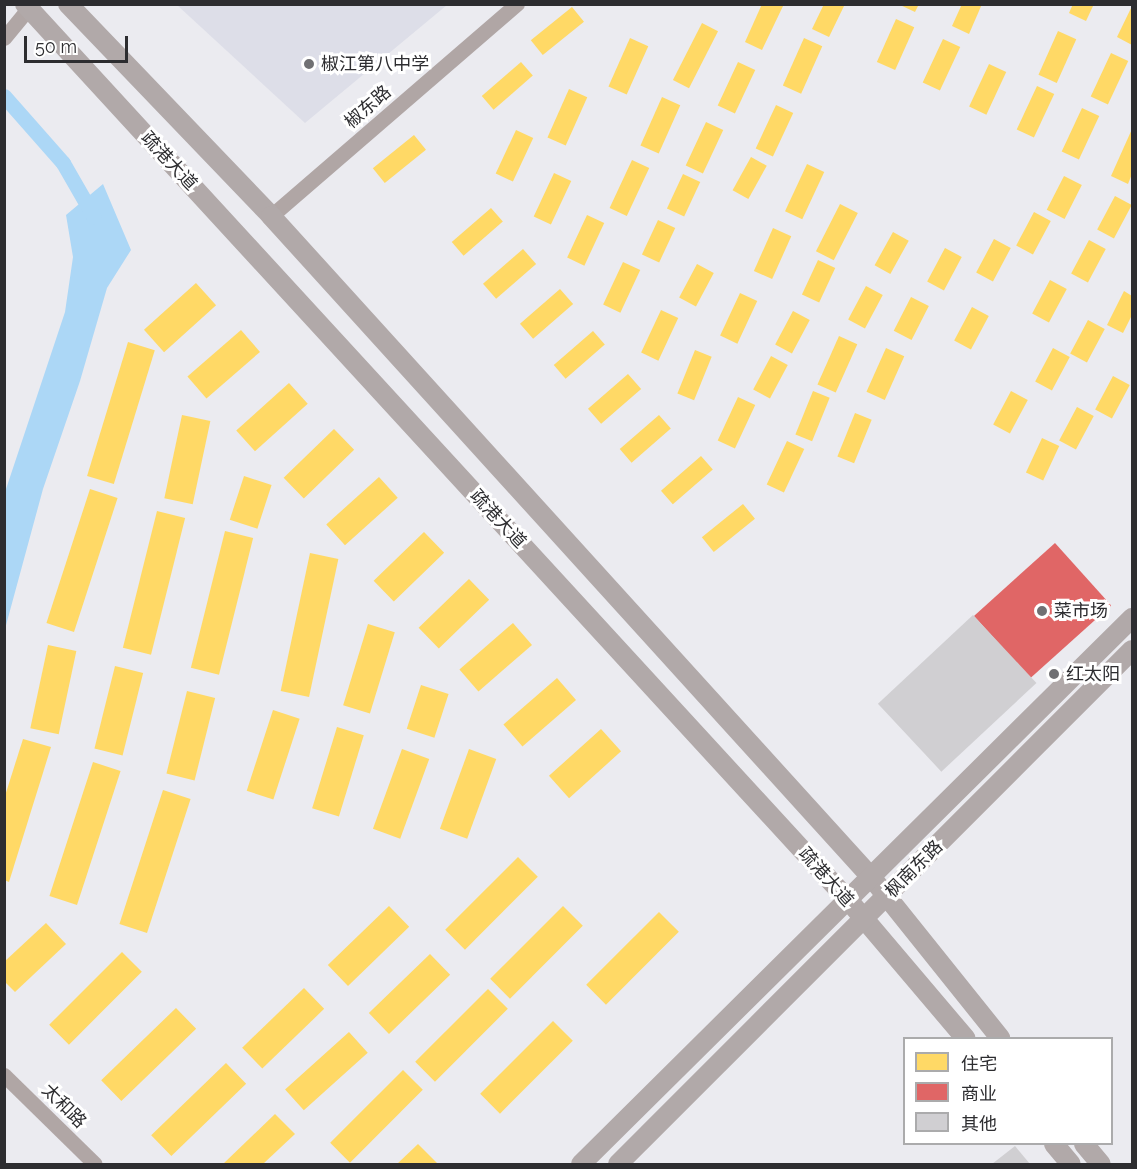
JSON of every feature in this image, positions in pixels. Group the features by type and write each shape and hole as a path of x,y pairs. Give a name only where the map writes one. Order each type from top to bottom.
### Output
{"main road":[{"name":"疏港大道","path":"69,4 271,216 872,878 999,1037"},
{"name":"疏港大道","path":"29,6 849,901 964,1037"},
{"path":"581,1164 849,901 1132,618"},
{"name":"枫南东路","path":"618,1164 1132,650"},
{"path":"1055,1145 1071,1164"},
{"path":"1086,1145 1101,1164"}],"street":[{"name":"椒东路","path":"271,216 517,4"},
{"path":"4,38 29,6"},
{"name":"太和路","path":"4,1075 95,1164"}],"shaded area":[{"name":"椒江第八中学","path":"177,5 447,5 305,123"}],"water":[{"path":"103,184 131,250 107,288 80,381 43,489 5,629 5,492 65,312 73,257 66,215"}],"building: 住宅":[{"path":"762,4 784,4 762,50 745,42"},
{"path":"824,4 845,4 829,37 812,29"},
{"path":"898,4 919,4 915,12"},
{"path":"962,4 982,4 969,34 952,26"},
{"path":"1073,4 1094,4 1086,21 1069,13"},
{"path":"1132,6 1132,45 1117,37"},
{"path":"572,7 584,22 543,55 531,40"},
{"path":"896,19 914,27 895,70 877,62"},
{"path":"702,23 718,31 689,88 673,80"},
{"path":"1058,31 1076,39 1057,83 1038,75"},
{"path":"630,38 648,46 627,95 608,86"},
{"path":"804,38 822,46 801,94 783,86"},
{"path":"943,39 960,47 940,91 923,83"},
{"path":"1111,53 1128,61 1108,105 1091,97"},
{"path":"521,62 533,76 494,110 482,96"},
{"path":"738,62 755,70 735,114 718,106"},
{"path":"989,64 1006,72 986,115 969,107"},
{"path":"1037,86 1054,94 1034,138 1017,130"},
{"path":"569,89 587,97 566,146 547,137"},
{"path":"662,97 680,105 659,154 640,145"},
{"path":"776,105 793,113 773,157 756,149"},
{"path":"1082,108 1099,116 1079,160 1062,152"},
{"path":"706,122 723,130 703,174 686,166"},
{"path":"1132,129 1132,174 1128,184 1111,176"},
{"path":"516,130 533,138 513,182 496,174"},
{"path":"414,135 426,150 385,183 373,168"},
{"path":"751,157 767,166 748,199 733,190"},
{"path":"632,160 649,168 627,216 610,208"},
{"path":"807,164 824,172 802,219 785,211"},
{"path":"554,173 571,181 551,225 534,217"},
{"path":"683,174 700,182 684,216 667,208"},
{"path":"1064,176 1082,185 1065,219 1047,210"},
{"path":"1115,196 1132,205 1114,238 1097,230"},
{"path":"840,204 858,213 834,260 816,251"},
{"path":"491,208 503,222 464,256 452,242"},
{"path":"1034,212 1051,221 1033,254 1016,246"},
{"path":"587,215 604,223 584,266 567,258"},
{"path":"658,220 675,228 659,262 642,254"},
{"path":"773,228 791,236 772,279 754,271"},
{"path":"893,232 909,241 890,274 875,265"},
{"path":"994,239 1011,248 993,281 976,273"},
{"path":"1089,240 1106,249 1088,282 1071,274"},
{"path":"945,248 962,257 944,290 927,282"},
{"path":"523,249 536,264 496,299 483,284"},
{"path":"818,260 835,268 819,302 802,294"},
{"path":"623,262 640,270 620,313 603,305"},
{"path":"697,264 714,273 696,306 679,298"},
{"path":"1050,280 1067,289 1049,322 1032,314"},
{"path":"196,283 216,305 164,352 144,330"},
{"path":"866,286 883,295 865,328 848,320"},
{"path":"560,289 573,304 533,339 520,324"},
{"path":"1124,291 1132,296 1132,315 1123,333 1107,325"},
{"path":"740,293 757,301 737,344 720,336"},
{"path":"911,297 929,306 912,340 894,331"},
{"path":"972,307 989,316 971,349 954,341"},
{"path":"661,310 678,318 658,361 641,353"},
{"path":"793,311 810,320 792,353 775,345"},
{"path":"1088,320 1105,329 1087,362 1070,354"},
{"path":"241,330 260,352 206,398 187,377"},
{"path":"593,331 605,345 566,379 554,365"},
{"path":"839,336 857,344 836,393 817,384"},
{"path":"128,342 155,350 114,484 87,476"},
{"path":"886,348 904,356 885,400 866,392"},
{"path":"1053,348 1070,357 1052,390 1035,382"},
{"path":"695,350 712,357 694,400 677,394"},
{"path":"771,356 788,365 770,398 753,390"},
{"path":"628,374 641,389 601,424 588,409"},
{"path":"1113,376 1130,385 1112,418 1095,410"},
{"path":"289,383 308,404 255,451 236,431"},
{"path":"813,391 830,398 812,441 795,435"},
{"path":"1011,391 1028,400 1010,433 993,425"},
{"path":"738,397 755,405 735,449 718,441"},
{"path":"1077,407 1094,416 1076,449 1059,441"},
{"path":"855,413 872,420 854,463 837,457"},
{"path":"182,415 210,421 193,504 164,498"},
{"path":"659,415 671,429 632,463 620,449"},
{"path":"334,429 354,450 304,498 284,478"},
{"path":"1042,438 1059,446 1043,480 1026,472"},
{"path":"787,441 804,449 784,493 767,485"},
{"path":"701,456 713,470 673,504 661,491"},
{"path":"244,476 272,485 257,529 230,520"},
{"path":"379,477 398,498 345,545 326,525"},
{"path":"90,489 118,498 74,632 46,623"},
{"path":"743,504 755,519 714,552 702,537"},
{"path":"157,511 185,518 151,655 123,648"},
{"path":"225,531 253,538 219,675 191,668"},
{"path":"424,532 444,553 394,601 374,581"},
{"path":"310,553 338,559 309,697 281,691"},
{"path":"469,579 489,600 439,648 419,628"},
{"path":"513,623 532,645 478,691 459,670"},
{"path":"368,624 395,632 370,713 343,705"},
{"path":"48,645 76,651 59,734 30,728"},
{"path":"115,666 143,673 123,755 94,748"},
{"path":"557,678 576,700 522,746 503,725"},
{"path":"421,685 449,694 434,738 407,729"},
{"path":"187,691 215,698 195,780 166,773"},
{"path":"273,710 300,719 273,799 247,791"},
{"path":"337,727 364,735 339,816 312,808"},
{"path":"601,729 621,751 569,798 549,776"},
{"path":"23,739 51,747 9,882 4,880 4,799"},
{"path":"402,749 429,759 400,839 373,829"},
{"path":"469,749 496,759 467,839 440,829"},
{"path":"93,762 121,771 77,905 49,896"},
{"path":"163,790 191,799 147,933 119,924"},
{"path":"518,857 538,877 465,950 445,930"},
{"path":"389,906 409,927 348,986 328,965"},
{"path":"563,906 583,926 510,999 490,979"},
{"path":"659,912 679,932 606,1005 586,985"},
{"path":"46,923 66,944 15,992 4,981 4,962"},
{"path":"122,952 142,972 69,1045 49,1025"},
{"path":"430,954 450,975 389,1034 369,1013"},
{"path":"304,988 324,1009 262,1069 242,1048"},
{"path":"488,989 508,1009 435,1082 415,1062"},
{"path":"176,1008 196,1029 121,1101 101,1080"},
{"path":"553,1021 573,1041 500,1114 480,1094"},
{"path":"349,1032 368,1053 304,1110 285,1090"},
{"path":"226,1063 246,1084 171,1156 151,1135"},
{"path":"403,1070 423,1090 350,1163 330,1143"},
{"path":"275,1114 295,1134 263,1164 223,1164"},
{"path":"418,1144 438,1164 397,1164"}],"building: 商业":[{"name":"菜市场","path":"1055,543 1111,605 1030,678 974,616"}],"building: 其他":[{"path":"973,615 1036,683 941,772 878,704"},
{"path":"1015,1146 1030,1164 992,1164"}],"waterway":[{"path":"4,96 63,163 94,217"}],"place":[{"name":"椒江第八中学","path":"309,64"},
{"name":"菜市场","path":"1042,611"},
{"name":"红太阳","path":"1054,674"}]}
